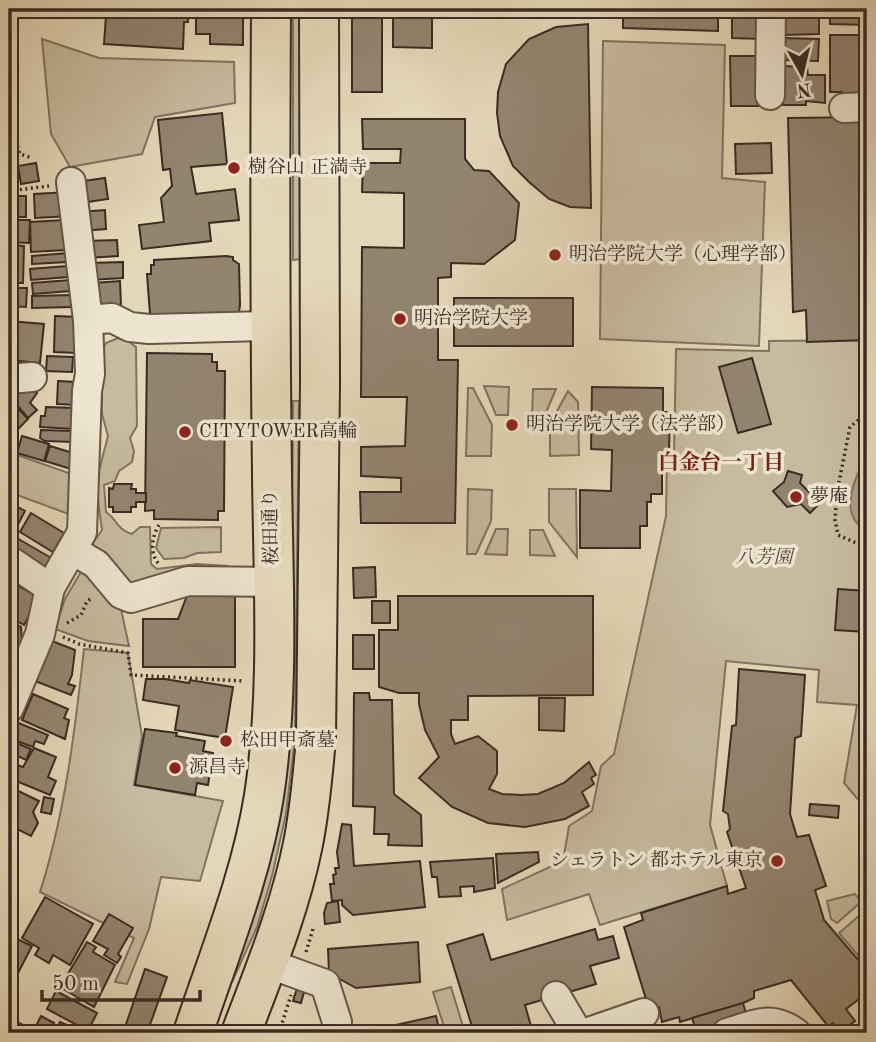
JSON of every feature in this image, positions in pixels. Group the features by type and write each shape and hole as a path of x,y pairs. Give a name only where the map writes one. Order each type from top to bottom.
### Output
{"highway":[{"name":"桜田通り","path":"193,1033 242,887 264,796 271,715 271,9"},
{"path":"242,1033 267,964 303,847 313,784 319,675 319,9"},
{"path":"271,385 320,384"}],"street":[{"path":"770,95 771,9"},
{"path":"9,708 41,627 50,588 82,532 87,391 90,374 88,320 72,182"},
{"path":"88,320 113,317 130,327 149,329 271,326"},
{"path":"72,550 96,564 121,594 131,598 188,581 273,582"},
{"path":"9,560 50,588"},
{"path":"267,964 325,984 337,1022"},
{"path":"556,996 578,1033"},
{"path":"586,1033 645,1013"},
{"path":"727,1033 768,1021 786,1025 796,1033"}],"path":[{"path":"9,86 17,146 20,154 32,158"},
{"path":"9,191 72,182"},
{"path":"867,413 850,427 837,492 835,520 838,534 867,543"},
{"path":"159,525 152,540 154,559 159,564"},
{"path":"41,627 79,644 128,653 131,675 250,681"}],"green space":[{"path":"293,9 300,9 301,259 293,260"},
{"path":"42,39 99,58 234,62 235,103 155,117 142,154 70,167 51,134"},
{"path":"603,41 725,45 722,178 765,182 759,346 600,339"},
{"path":"118,338 127,340 136,347 137,426 130,438 134,451 132,462 119,471 115,481 104,485 106,512 123,530 132,534 140,527 150,527 151,564 157,569 197,564 228,566 227,575 134,592 93,550 93,543 102,530 97,493 99,471 108,436 102,414 102,350 106,343"},
{"name":"八芳園","path":"867,340 867,810 844,783 857,705 817,702 819,670 726,661 710,825 727,886 600,925 589,894 507,920 502,889 563,861 569,826 592,811 601,766 614,754 666,516 667,456 674,456 676,349 769,351 769,341"},
{"path":"484,386 509,387 508,415 496,415"},
{"path":"468,388 473,388 492,425 491,456 466,456"},
{"path":"533,389 556,389 545,415 532,415"},
{"path":"568,391 578,402 579,455 550,456 550,424"},
{"path":"293,401 299,401 295,738 286,814 272,876 257,927 232,982 267,871 292,540"},
{"path":"9,452 74,475 74,516 9,492"},
{"path":"468,489 492,490 491,521 476,554 467,554"},
{"path":"549,489 576,489 577,557 549,522"},
{"path":"221,527 221,552 164,559 156,548 161,528"},
{"path":"496,529 508,529 507,555 485,554"},
{"path":"530,530 543,530 555,556 530,555"},
{"path":"84,567 138,604 121,609 129,646 88,641 55,629 65,599"},
{"path":"84,649 128,653 142,736 134,785 223,801 200,881 161,877 149,929 127,984 115,982 134,938 40,892 63,802"},
{"path":"855,894 861,902 837,923 831,919 827,901"},
{"path":"867,909 867,966 839,933"},
{"path":"451,987 465,1033 446,1033 433,992"}],"shaded area":[{"path":"867,466 867,528 864,529 853,517 850,503 859,471"}],"building":[{"path":"154,9 189,9 188,22 184,22 183,49 104,44 106,15 153,18"},
{"path":"196,9 243,9 243,45 210,44 210,34 196,34"},
{"path":"623,9 718,9 718,31 623,28"},
{"path":"732,9 766,9 766,39 732,38"},
{"path":"393,10 432,10 432,48 393,47"},
{"path":"843,10 867,10 867,25 830,24 830,17 842,18"},
{"path":"819,12 819,34 782,35 781,13"},
{"path":"352,16 382,16 382,92 352,92"},
{"path":"588,24 591,208 570,207 549,199 513,166 500,136 497,113 498,92 506,64 529,39 556,27"},
{"path":"830,35 867,35 867,100 842,100 842,92 830,92"},
{"path":"785,38 819,39 818,61 784,60"},
{"path":"730,56 761,56 761,106 731,106"},
{"path":"783,66 807,67 808,75 825,75 825,103 806,101 806,105 783,105"},
{"path":"222,113 227,164 191,167 196,194 235,189 239,220 209,223 211,241 142,249 139,225 164,222 161,198 172,186 170,169 163,170 158,120"},
{"path":"867,117 867,340 807,342 806,310 793,312 788,118"},
{"name":"明治学院大学","path":"362,119 465,119 465,159 474,170 489,171 519,203 515,240 484,264 451,263 451,277 438,278 438,360 458,360 455,523 361,523 360,492 401,492 401,478 361,476 361,447 405,446 407,397 361,397 362,247 404,248 404,193 362,192 363,163 400,163 401,149 363,149"},
{"path":"771,143 772,173 736,174 735,144"},
{"path":"36,163 39,181 21,184 18,166"},
{"path":"105,178 108,199 80,203 77,182"},
{"path":"69,192 70,216 35,218 34,194"},
{"path":"9,196 26,196 26,217 9,217"},
{"path":"105,210 106,229 82,231 80,212"},
{"path":"9,220 30,220 29,243 9,242"},
{"path":"64,220 66,250 31,252 30,222"},
{"path":"117,240 118,256 86,258 85,241"},
{"path":"9,245 24,246 23,283 9,283"},
{"path":"68,253 68,262 32,264 32,256"},
{"path":"233,257 239,264 240,305 236,315 154,321 155,314 150,314 147,274 151,274 154,260"},
{"path":"123,262 123,278 90,280 89,263"},
{"path":"67,266 68,277 31,280 30,269"},
{"path":"70,280 71,291 33,294 32,283"},
{"path":"120,281 121,307 96,308 94,283"},
{"path":"9,288 27,288 26,307 9,306"},
{"path":"72,295 72,307 32,308 32,296"},
{"path":"454,298 573,298 573,346 454,346"},
{"path":"55,316 79,317 78,353 54,352"},
{"path":"9,321 44,324 40,363 9,360"},
{"name":"CITYTOWER高輪","path":"147,353 212,354 212,362 217,362 217,371 225,371 224,511 218,511 218,520 154,519 154,510 145,511"},
{"path":"47,356 73,357 72,372 46,371"},
{"path":"752,358 771,424 738,433 719,367"},
{"path":"58,381 77,382 76,405 57,404"},
{"path":"30,384 37,393 30,403 37,410 28,418 9,396 9,386"},
{"path":"592,387 663,388 663,412 670,412 669,453 662,453 662,494 651,494 651,502 647,502 647,526 640,526 640,548 580,548 580,490 611,491 612,450 591,449"},
{"path":"9,399 28,419 17,430 9,421"},
{"path":"46,407 75,408 74,429 40,427 41,416 45,416"},
{"path":"41,430 74,431 73,442 45,441 40,438"},
{"path":"22,436 49,444 44,461 17,453"},
{"path":"50,446 76,454 71,469 45,461"},
{"name":"夢庵","path":"788,471 802,475 800,483 820,503 810,513 801,504 787,507 773,491 784,482"},
{"path":"114,484 132,484 131,489 136,489 136,493 146,493 146,502 136,502 136,507 131,507 131,512 113,512 113,507 109,507 109,488 113,489"},
{"path":"9,502 25,511 9,542"},
{"path":"31,513 64,533 53,552 20,532"},
{"path":"15,537 53,559 44,575 9,548"},
{"path":"375,567 376,597 354,598 353,568"},
{"path":"15,584 39,597 24,625 9,617 9,595"},
{"path":"838,589 867,591 867,632 835,630"},
{"path":"188,593 235,593 235,667 143,667 143,619 178,619"},
{"path":"398,596 593,596 593,695 468,696 468,720 451,720 451,734 455,744 478,736 497,751 497,774 489,789 502,794 538,794 564,783 589,762 596,775 591,778 594,784 582,792 589,806 565,819 525,827 488,823 452,807 419,778 439,757 425,730 419,693 399,693 379,687 379,630 398,630"},
{"path":"372,601 390,601 390,623 372,623"},
{"path":"9,621 21,627 22,641 9,668"},
{"path":"353,635 374,635 374,669 353,669"},
{"path":"52,641 75,650 72,675 68,684 75,686 71,695 35,681"},
{"name":"シェラトン 都ホテル東京","path":"739,669 805,675 801,736 795,738 790,814 797,837 809,835 826,886 815,890 824,920 867,970 867,993 846,1009 855,1021 840,1032 833,1023 828,1026 791,980 754,991 754,998 743,1003 680,1022 679,1017 662,1022 659,1007 649,1009 624,927 643,920 641,913 727,886 728,894 746,888 727,832 730,829 728,814 723,811 732,726 736,725"},
{"path":"146,679 189,683 190,680 233,687 225,738 175,730 179,706 143,700"},
{"path":"354,693 369,693 370,700 392,700 394,794 421,815 422,846 388,845 389,834 374,834 375,807 353,806"},
{"path":"33,694 68,709 64,718 69,720 65,739 22,720"},
{"path":"539,698 565,698 564,731 539,730"},
{"path":"9,719 48,735 44,744 35,741 33,747 14,740 15,736 9,734"},
{"name":"源昌寺","path":"145,729 177,733 176,736 205,741 203,751 213,753 208,785 197,783 195,795 135,785"},
{"path":"9,740 31,749 26,760 9,752"},
{"path":"34,748 56,757 48,777 56,781 50,795 9,778 9,762 23,767"},
{"path":"10,787 39,801 33,812 38,823 31,836 9,825"},
{"path":"44,797 54,799 51,814 41,812"},
{"path":"810,804 839,806 838,818 809,815"},
{"path":"342,824 351,825 354,866 420,861 425,907 353,915 342,905 342,900 332,901 330,884 334,884 335,868 339,868 337,852"},
{"path":"538,852 539,862 498,883 496,854"},
{"path":"493,858 495,888 474,892 474,886 460,887 461,896 439,897 437,877 432,877 430,862"},
{"path":"45,897 93,924 70,965 53,955 49,963 35,955 39,948 22,938"},
{"path":"338,901 340,922 325,924 327,903"},
{"path":"9,914 17,918 9,936"},
{"path":"109,914 133,928 118,954 121,957 117,963 104,955 108,949 93,941"},
{"path":"595,929 598,940 613,936 619,958 590,966 596,984 525,1005 533,1033 474,1033 447,945 483,934 491,960"},
{"path":"13,937 32,946 15,979 9,976 9,946"},
{"path":"87,942 96,947 93,952 115,965 94,1007 60,987"},
{"path":"418,942 420,982 356,988 329,973 328,949"},
{"path":"145,969 167,977 147,1033 132,1033 124,1030"},
{"path":"299,982 306,985 301,1003 293,1001"},
{"path":"56,991 97,1013 88,1031 47,1009"},
{"path":"743,1003 751,1031 697,1033 692,1018"},
{"path":"41,1016 54,1023 49,1033 15,1033 19,1023 34,1030"},
{"path":"436,1016 440,1033 360,1033"},
{"path":"60,1022 84,1033 54,1033"}],"place":[{"name":"樹谷山 正満寺","path":"234,168"},
{"name":"明治学院大学（心理学部）","path":"555,255"},
{"name":"明治学院大学","path":"400,319"},
{"name":"明治学院大学（法学部）","path":"512,425"},
{"name":"CITYTOWER高輪","path":"185,432"},
{"name":"夢庵","path":"796,497"},
{"name":"松田甲斎墓","path":"226,741"},
{"name":"源昌寺","path":"175,768"},
{"name":"シェラトン 都ホテル東京","path":"777,861"}],"district":[{"name":"白金台一丁目","path":"721,463"}]}
